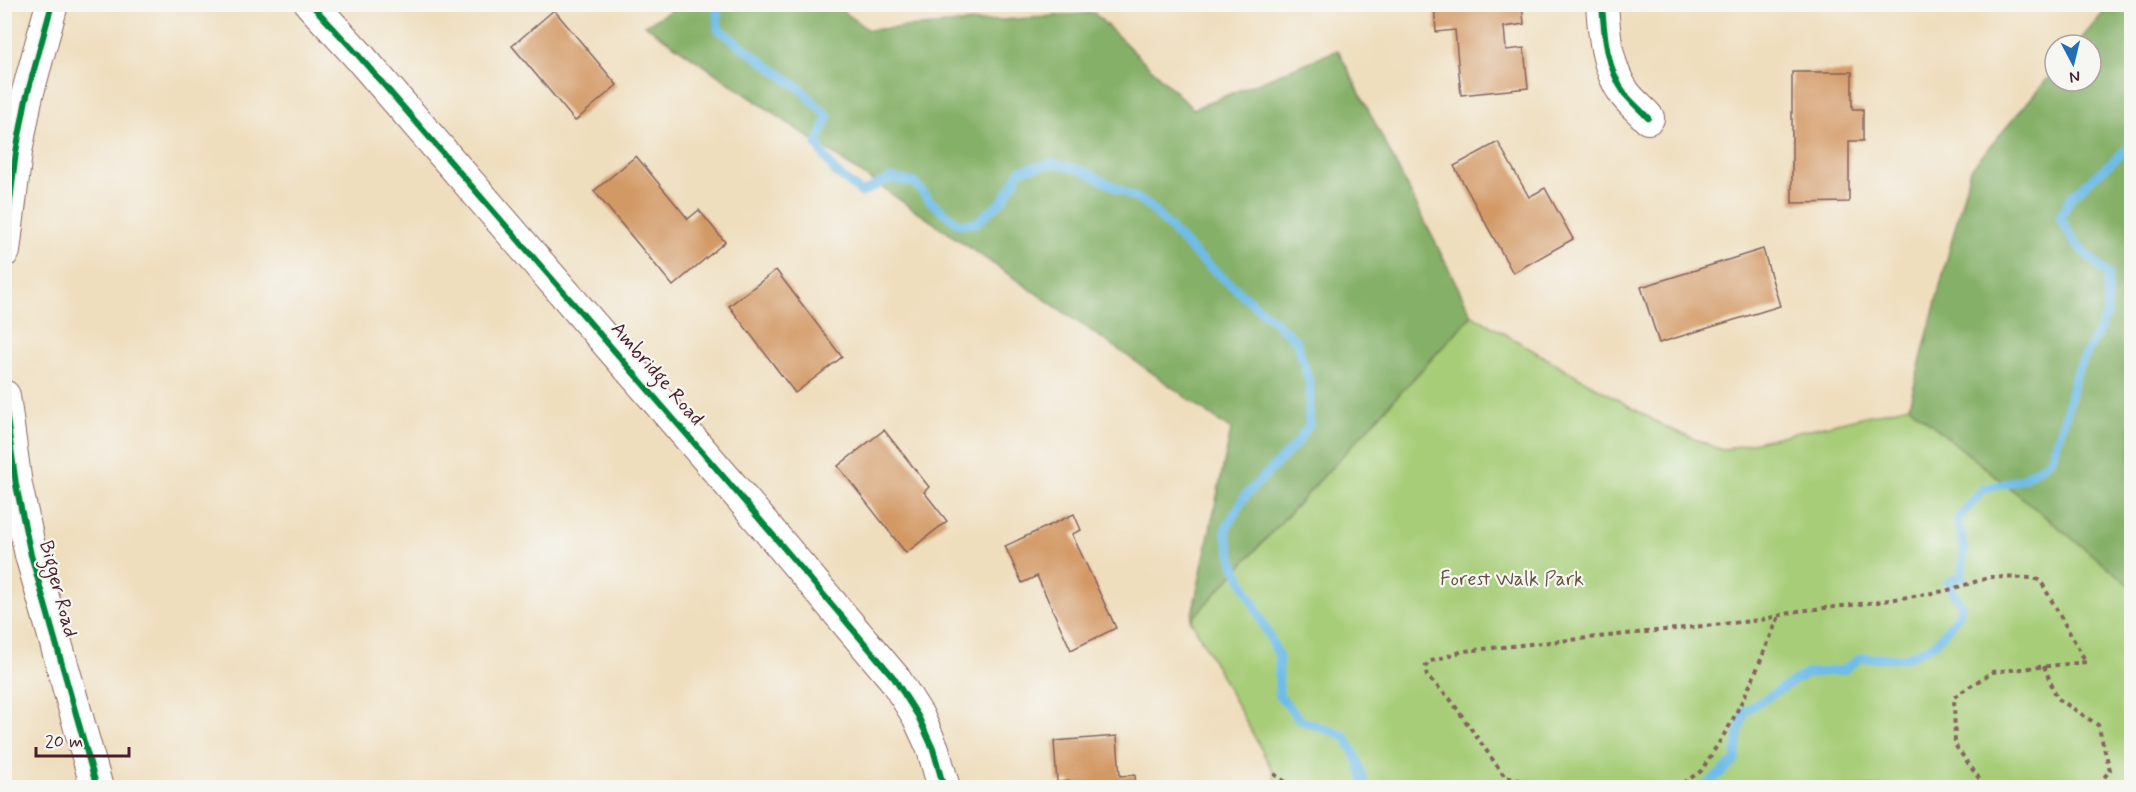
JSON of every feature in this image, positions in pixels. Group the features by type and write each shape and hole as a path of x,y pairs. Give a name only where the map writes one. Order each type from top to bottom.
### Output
{"street":[{"path":"4,251 16,152 26,99 52,4"},
{"name":"Ambridge Road","path":"311,4 358,55 705,455 894,678 918,716 933,749 944,788"},
{"path":"1602,4 1604,34 1611,64 1625,94 1648,118"},
{"name":"Bigger Road","path":"4,396 16,485 30,555 97,788"}],"path":[{"path":"1556,788 1505,777 1450,699 1427,675 1425,669 1428,662 1464,651 1761,620 1798,611 1945,591 1991,577 2032,578 2043,585 2086,662 1992,672 1954,697 1955,745 1986,788"},
{"path":"1676,788 1701,771 1730,725 1752,681 1779,616"},
{"path":"2044,666 2057,698 2098,725 2110,770 2096,788"},
{"path":"1274,774 1294,788"}],"green space":[{"path":"683,4 835,5 868,30 1094,13 1193,109 1338,50 1472,315 1191,620 1231,430 1148,370 645,25"},
{"path":"2110,5 2132,5 2131,586 1909,406 1970,170 2043,84 2043,93 2103,93 2103,33 2086,33"},
{"name":"Forest Walk Park","path":"1472,315 1665,427 1722,450 1909,406 2131,586 2131,787 1275,787 1274,773 1191,620"}],"building":[{"path":"1434,4 1522,4 1524,24 1504,27 1506,50 1524,48 1528,88 1461,95 1455,30 1436,32"},
{"path":"554,10 617,85 575,121 512,46"},
{"path":"1792,72 1852,72 1852,109 1863,109 1863,141 1849,141 1849,202 1792,203"},
{"path":"1498,142 1529,197 1545,188 1573,239 1513,273 1454,166"},
{"path":"636,156 688,219 699,210 725,242 673,286 594,191"},
{"path":"1763,249 1780,306 1659,343 1641,287"},
{"path":"776,270 842,357 795,393 729,306"},
{"path":"884,430 929,487 924,492 947,521 906,553 838,466"},
{"path":"1074,514 1081,530 1072,534 1116,628 1071,650 1037,576 1022,583 1005,546"},
{"path":"1117,736 1120,776 1135,775 1136,788 1070,788 1070,781 1057,782 1054,741"}],"waterway":[{"path":"717,4 718,29 802,90 828,117 817,144 834,171 862,193 891,178 915,183 931,202 959,224 976,223 1002,201 1021,170 1054,163 1086,172 1147,204 1195,254 1296,340 1310,384 1309,425 1298,442 1245,496 1225,530 1234,564 1279,656 1279,695 1300,720 1345,736 1358,761 1366,788"},
{"path":"1703,788 1735,761 1739,731 1745,711 1806,674 1844,670 1860,658 1906,658 1935,644 1959,615 1961,604 1948,583 1962,576 1964,549 1957,520 1984,489 2022,479 2051,460 2065,418 2075,376 2107,315 2108,275 2075,243 2060,218 2072,196 2132,145"}],"cycle path":[{"path":"4,251 16,152 26,99 52,4"},
{"path":"311,4 358,55 728,482 894,678 918,716 933,749 944,788"},
{"path":"1602,4 1605,40 1614,74 1625,94 1648,118"},
{"path":"4,396 16,485 31,555 97,788"}]}
